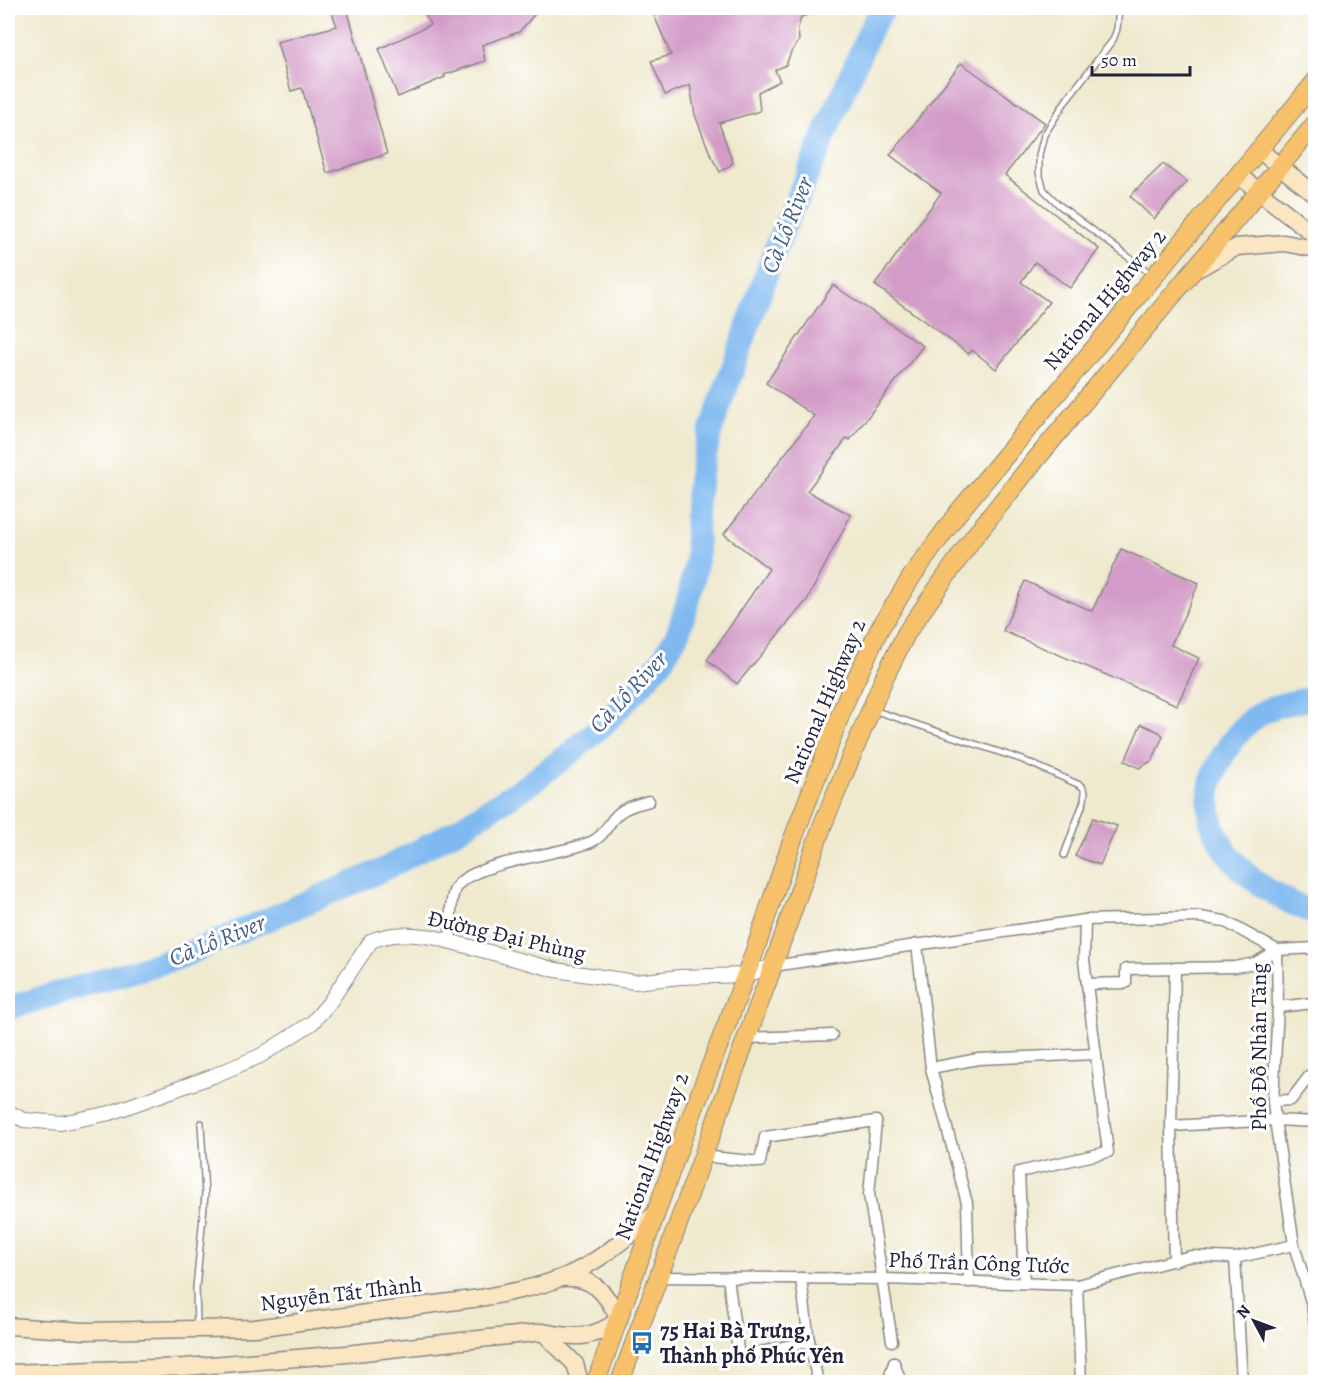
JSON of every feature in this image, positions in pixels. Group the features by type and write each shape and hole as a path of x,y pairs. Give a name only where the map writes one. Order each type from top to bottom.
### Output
{"highway":[{"name":"National Highway 2","path":"596,1383 680,1145 746,975 791,844 846,700 879,630 912,576 979,487 1316,81"},
{"name":"National Highway 2","path":"620,1383 823,824 885,676 907,632 933,593 1028,469 1316,123"},
{"path":"846,700 871,710"}],"main road":[{"path":"1259,150 1316,195"},
{"path":"1238,175 1316,236"},
{"path":"1193,272 1237,247 1284,243 1316,249"},
{"name":"Nguyễn Tất Thành","path":"8,1326 85,1331 255,1328 480,1298 561,1278 589,1264 656,1213"},
{"path":"8,1373 144,1376 543,1332 574,1338 592,1335 619,1320 612,1304 588,1281 576,1277 561,1278"},
{"path":"543,1332 575,1364 580,1383"}],"street":[{"path":"450,943 453,894 462,879 490,867 568,850 592,842 600,837 620,812 628,807 649,801"},
{"name":"Phố Đỗ Nhân Tăng","path":"773,966 1085,920 1208,918 1224,921 1277,950 1278,1007 1273,1101 1294,1245 1314,1305 1316,1331"},
{"path":"1024,1283 1018,1172 1108,1152 1084,960 1085,920"},
{"name":"Đường Đại Phùng","path":"8,1112 24,1120 61,1123 110,1113 213,1076 260,1056 312,1023 329,1003 371,941 381,936 413,934 433,937 556,970 635,982 680,977 746,975 773,966"},
{"path":"917,944 931,1068 967,1203 969,1282"},
{"path":"1087,984 1126,983 1126,969 1235,967 1255,963 1277,950 1316,948"},
{"path":"1174,1261 1171,1126 1175,969"},
{"path":"1278,1007 1313,1004"},
{"path":"746,1038 832,1035"},
{"path":"931,1068 978,1059 1096,1054"},
{"path":"1273,1101 1291,1100 1310,1075 1316,1075"},
{"path":"702,1156 760,1162 765,1137 876,1120 869,1194 892,1341"},
{"path":"1171,1126 1275,1120 1316,1122"},
{"name":"Phố Trần Công Tước","path":"658,1277 884,1279 1077,1285 1191,1256 1234,1258 1294,1245"},
{"path":"1234,1258 1242,1383"},
{"path":"728,1278 739,1358 809,1341"},
{"path":"801,1278 809,1341 818,1383"},
{"path":"1077,1285 1081,1383"},
{"path":"888,1383 894,1364 901,1383"}],"lane":[{"path":"1119,8 1117,29 1113,40 1066,99 1044,135 1039,155 1039,173 1044,190 1059,205 1155,277"},
{"path":"871,710 1023,760 1082,786 1085,792 1084,801 1064,855"},
{"path":"197,1329 196,1288 205,1195 201,1123"}],"building":[{"path":"330,8 347,8 387,154 327,173 302,88 291,91 277,42 337,26"},
{"path":"422,8 540,8 519,32 482,45 485,61 444,75 445,77 398,97 379,49 430,25"},
{"path":"651,8 823,8 801,17 798,28 799,41 786,65 775,70 780,81 758,92 760,111 719,123 733,163 720,172 711,156 695,115 690,85 665,95 651,61 671,55"},
{"path":"961,63 1045,123 1005,175 1099,249 1070,288 1035,262 1021,282 1049,302 996,369 972,350 969,354 875,285 941,193 890,155"},
{"path":"1163,164 1187,182 1154,219 1130,196"},
{"path":"833,285 923,346 850,440 847,438 807,491 851,515 807,600 737,684 707,660 769,569 724,534 814,416 766,383"},
{"path":"1121,549 1199,583 1171,645 1199,658 1177,705 1003,631 1025,581 1092,611"},
{"path":"1141,724 1163,736 1152,761 1139,768 1125,761"},
{"path":"1093,818 1117,826 1100,865 1075,856"}],"waterway":[{"name":"Cà Lồ River","path":"8,1008 177,958 383,870 457,830 528,785 573,751 636,691 661,662 678,633 689,598 697,559 696,508 700,475 711,430 776,247 872,26 884,8"},
{"name":"Cà Lồ River","path":"1316,698 1285,704 1263,712 1244,727 1225,752 1212,780 1209,806 1215,830 1227,852 1245,872 1266,889 1291,903 1316,913"}],"place":[{"name":"75 Hai Bà Trưng, Thành phố Phúc Yên","path":"642,1343"}]}
